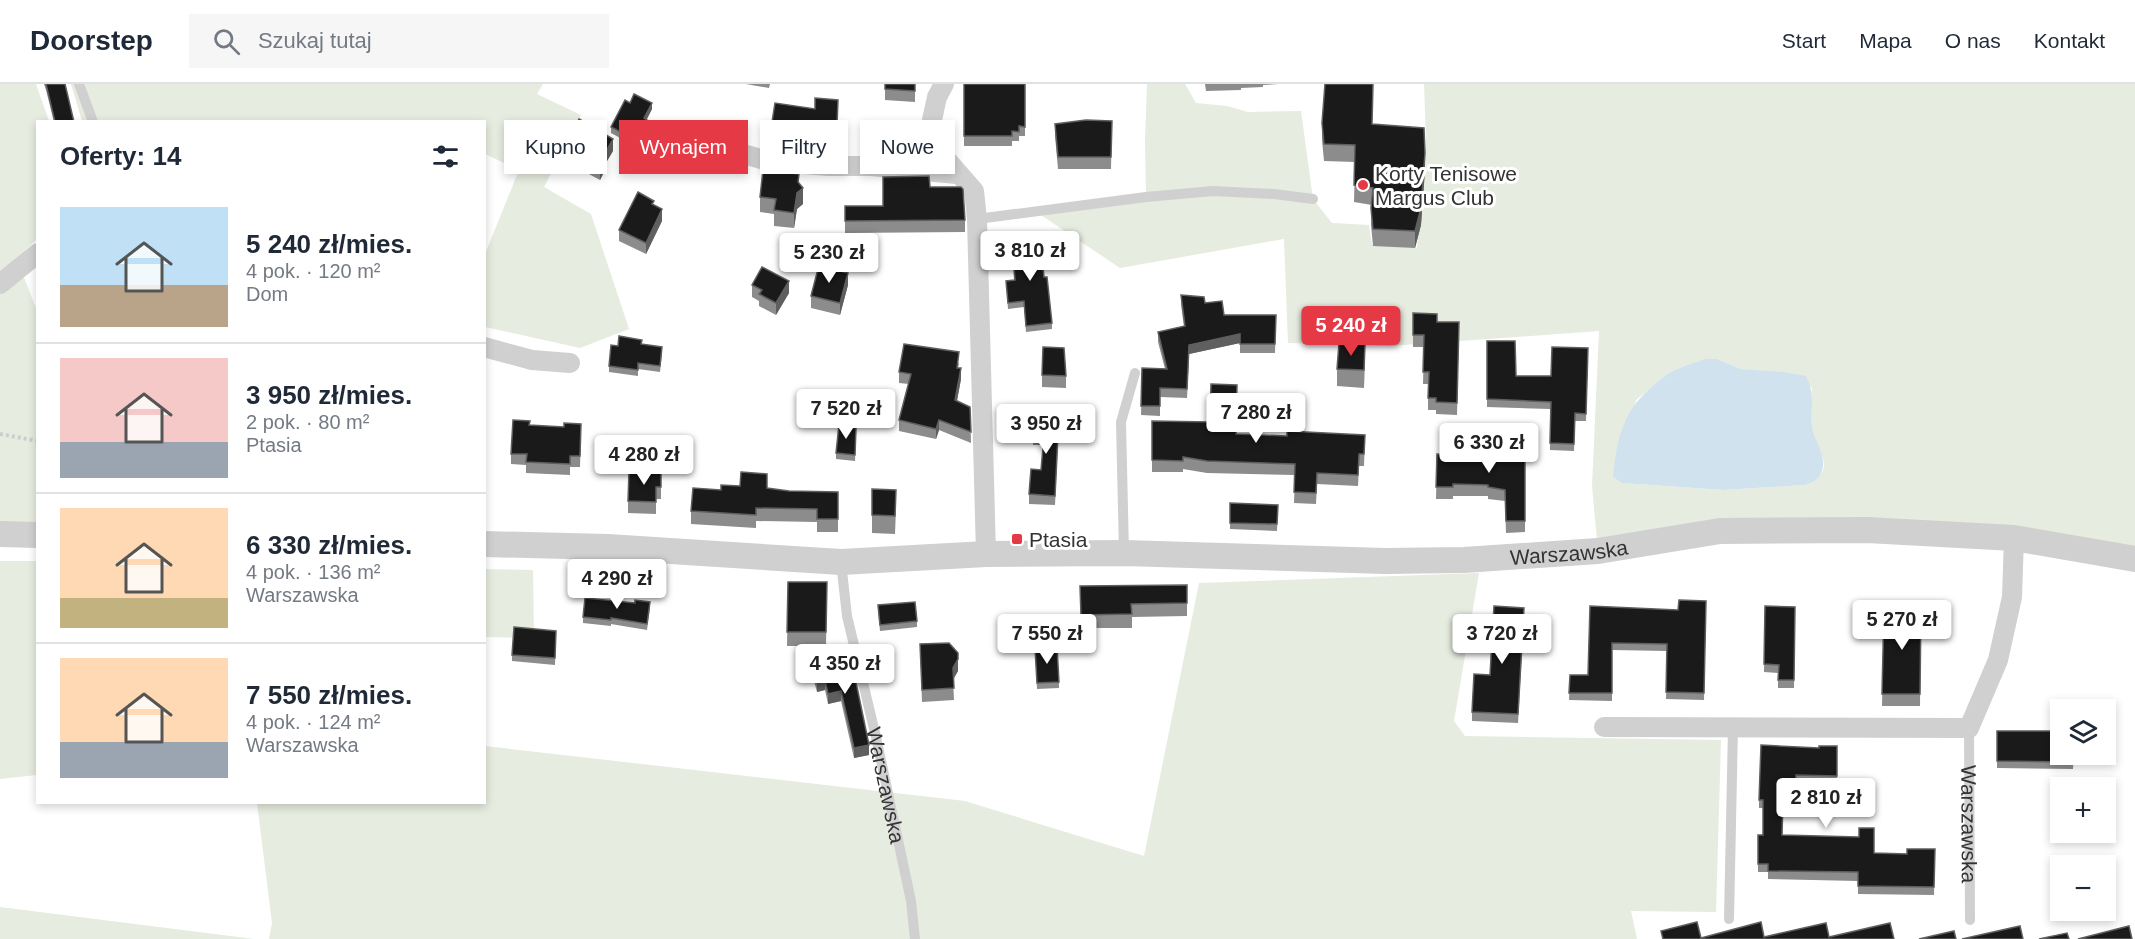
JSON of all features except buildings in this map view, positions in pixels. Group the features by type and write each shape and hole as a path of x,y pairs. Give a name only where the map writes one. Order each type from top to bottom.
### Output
{"street":[{"path":"944,84 937,97 932,120 933,144 974,191 977,219 986,554"},
{"path":"748,155 768,161 828,166 871,166 957,174"},
{"path":"0,285 36,255"},
{"path":"486,348 532,360 570,363"},
{"name":"Warszawska","path":"486,544 608,547 842,562 986,554 1124,553 1384,561 1464,561 1598,551 1720,531 1867,530 2014,538 2135,559"},
{"path":"0,534 36,535"},
{"name":"Warszawska","path":"1969,728 1998,660 2012,597 2014,538"},
{"path":"1604,728 1969,728"}],"lane":[{"path":"79,84 92,120"},
{"path":"977,219 1146,197 1213,191 1274,194 1313,199"},
{"path":"1124,553 1121,422 1135,373"},
{"name":"Warszawska","path":"842,562 848,616 911,901 915,939"},
{"path":"1729,919 1733,727"},
{"name":"Warszawska","path":"1969,728 1970,920"}],"path":[{"path":"0,434 36,441"}],"shaded area":[{"path":"0,84 36,84 49,120 36,120 36,240 0,274"},
{"path":"71,84 543,84 537,94 581,115 578,120 504,120 504,163 486,154 486,120 82,120"},
{"path":"1147,84 1185,84 1196,103 1227,106 1248,112 1301,111 1313,199 1332,223 1369,225 1372,245 1417,248 1426,139 1424,84 2135,84 2135,549 1987,526 1598,551 1592,486 1599,331 1390,346 1288,343 1284,239 1120,268 1035,211 1146,197","holes":["1704,359 1717,359 1741,369 1796,374 1812,388 1812,426 1823,459 1822,473 1805,485 1723,490 1622,483 1636,400 1663,378"]},
{"path":"517,174 551,174 544,187 591,214 629,329 580,348 486,327 486,252"},
{"path":"22,272 36,308 36,523 0,523 0,294"},
{"path":"0,561 36,561 36,775 0,779"},
{"path":"486,569 533,570 534,638 486,637"},
{"path":"1479,573 1454,721 1465,736 1721,740 1716,912 1631,911 1637,939 269,939 272,923 257,804 486,804 486,746 965,801 1144,856 1199,583"},
{"path":"0,907 254,939 0,939"}],"water":[{"path":"1704,359 1717,359 1741,369 1806,376 1812,395 1813,432 1823,459 1822,471 1817,479 1805,485 1723,490 1622,483 1613,477 1623,426 1635,404 1668,374"}],"place":[{"name":"Korty Tenisowe Margus Club","path":"1363,185"},
{"name":"Ptasia","path":"1017,539"}]}
